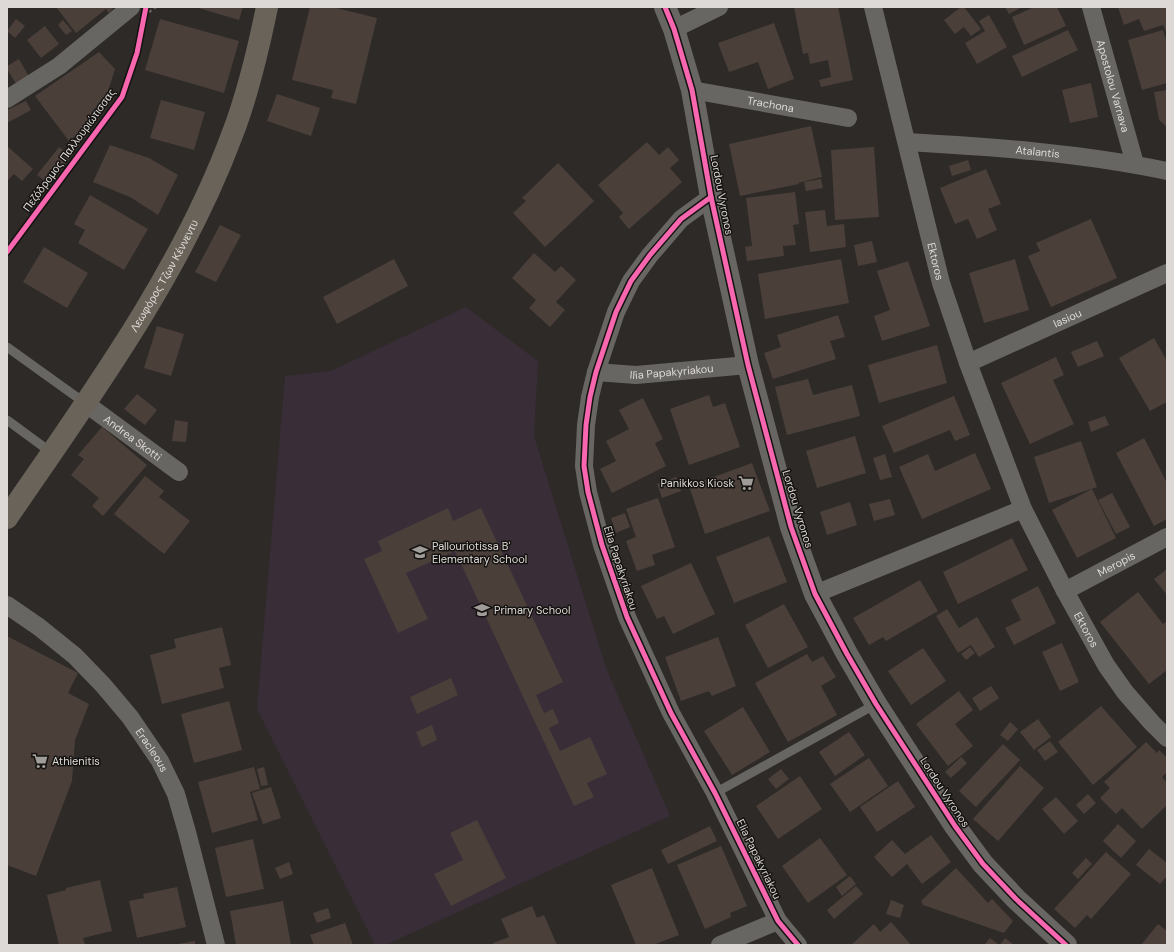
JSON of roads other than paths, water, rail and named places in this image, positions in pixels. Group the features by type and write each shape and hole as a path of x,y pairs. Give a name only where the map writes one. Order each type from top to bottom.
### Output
{"main road":[{"name":"Λεωφόρος Τζων Κέννεντυ","path":"7,518 85,403 168,271 203,204 232,136 249,84 267,7"}],"street":[{"name":"Lordou Vyronos","path":"665,7 674,29 692,90 711,197 748,365 790,527 815,594 876,704 955,826 983,864 1016,899 1064,944"},
{"path":"674,29 719,7"},
{"name":"Ektoros","path":"873,7 941,282 968,363 1023,509 1065,591 1106,665 1126,692 1152,723 1167,738"},
{"name":"Apostolou Varnava","path":"1091,7 1135,164"},
{"path":"7,99 59,66 137,12"},
{"name":"Trachona","path":"692,90 848,118"},
{"name":"Atalantis","path":"907,142 1012,149 1078,156 1135,164 1167,171"},
{"name":"Elia Papakyriakou","path":"711,197 681,219 650,255 631,281 616,312 596,372 586,425 584,466 588,492 602,545 631,627 671,714 715,793 778,921 798,945"},
{"name":"Iasiou","path":"968,363 1167,273"},
{"name":"Ilia Papakyriakou","path":"596,372 636,375 748,365"},
{"name":"Andrea Skotti","path":"85,403 179,472"},
{"path":"815,594 1023,509"},
{"name":"Meropis","path":"1065,591 1167,537"},
{"name":"Eracleous","path":"7,604 75,656 103,685 130,717 160,761 176,794 216,945"},
{"path":"720,945 778,921"}],"lane":[{"path":"7,347 85,403"},
{"path":"7,420 52,453"},
{"path":"715,793 876,704"}],"place":[{"name":"Panikkos Kiosk","path":"746,483"},
{"name":"Pallouriotissa B' Elementary School","path":"420,552"},
{"name":"Primary School","path":"482,610"},
{"name":"Athienitis","path":"40,761"}]}
